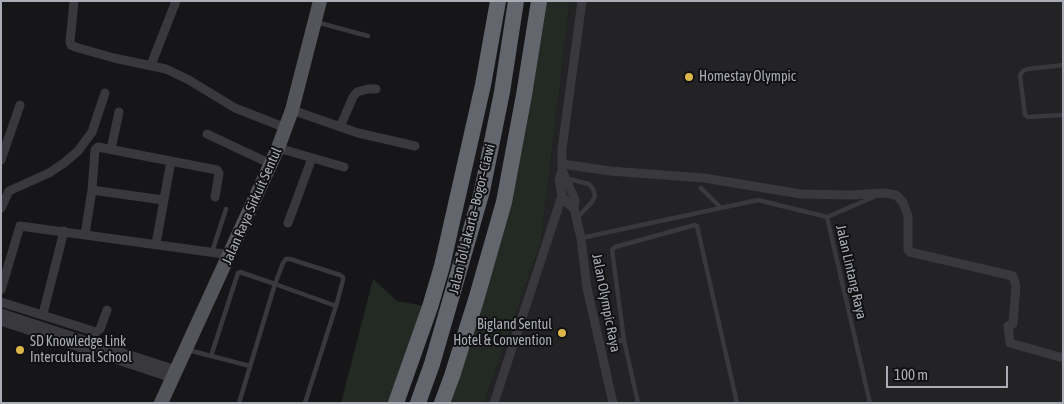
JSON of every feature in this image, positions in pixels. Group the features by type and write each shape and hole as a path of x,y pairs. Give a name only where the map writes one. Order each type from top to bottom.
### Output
{"highway":[{"path":"483,85 487,1"},
{"path":"396,403 430,309 442,266 483,85 498,1"},
{"name":"Jalan Tol Jakarta–Bogor–Ciawi","path":"418,403 432,364 482,190 502,92 516,1"},
{"name":"Jalan Tol Jakarta–Bogor–Ciawi","path":"442,403 473,310 504,202 539,1"}],"main road":[{"name":"Jalan Raya Sirkuit Sentul","path":"161,403 230,255 286,128 320,1"}],"street":[{"path":"74,1 70,42 72,45 114,58 166,69 189,80 235,108 286,128"},
{"path":"151,65 176,1"},
{"name":"Jalan Olympic Raya","path":"562,196 562,149 582,1"},
{"path":"340,127 357,92 368,88 376,89"},
{"path":"1,208 5,189 49,172 64,163 78,151 92,132 105,93"},
{"path":"1,160 20,105"},
{"path":"292,110 370,136 415,146"},
{"path":"111,149 118,112"},
{"path":"207,134 271,164"},
{"path":"85,234 92,190 95,150 98,147 218,170 215,197"},
{"path":"278,148 344,167"},
{"path":"288,223 312,158"},
{"path":"156,244 171,160"},
{"path":"562,173 610,171 704,178 801,194 851,195 884,193 896,195 903,202 908,216 908,250 910,252 1013,276 1016,286 1013,324 1008,326 1010,343 1063,358"},
{"name":"Jalan Olympic Raya","path":"562,173 575,200 587,288 613,403"},
{"path":"92,190 163,200"},
{"path":"562,196 566,204 576,213"},
{"path":"494,403 562,196"},
{"path":"1,290 5,259 20,226 230,255"},
{"path":"42,314 64,231"},
{"path":"1,302 96,332 100,329 107,310"},
{"path":"1,313 174,374"},
{"path":"1,321 174,374"}],"lane":[{"path":"314,22 368,36"},
{"path":"1063,65 1028,69 1020,75 1025,115 1028,117 1063,115"},
{"path":"562,173 589,184 593,189 595,196 592,202 576,213"},
{"path":"701,188 720,207"},
{"path":"827,217 884,193"},
{"name":"Jalan Lintang Raya","path":"581,238 758,200 827,217 870,403"},
{"path":"212,252 226,209"},
{"path":"638,403 624,340 612,250 614,247 692,226 698,226 737,403"},
{"path":"239,403 275,284 286,260 290,259 340,275 344,280 305,403"},
{"path":"211,356 238,273 243,272 336,306"},
{"path":"599,345 624,340"},
{"path":"186,349 250,366"}],"shaded area":[{"path":"539,1 570,1 541,242 484,403 442,403 476,300"},
{"path":"570,1 1063,1 1063,403 484,403 541,242"},
{"path":"373,279 397,301 430,307 396,403 341,403"}],"place":[{"name":"Homestay Olympic","path":"689,77"},
{"name":"Bigland Sentul Hotel & Convention","path":"562,333"},
{"name":"SD Knowledge Link Intercultural School","path":"20,350"}]}
